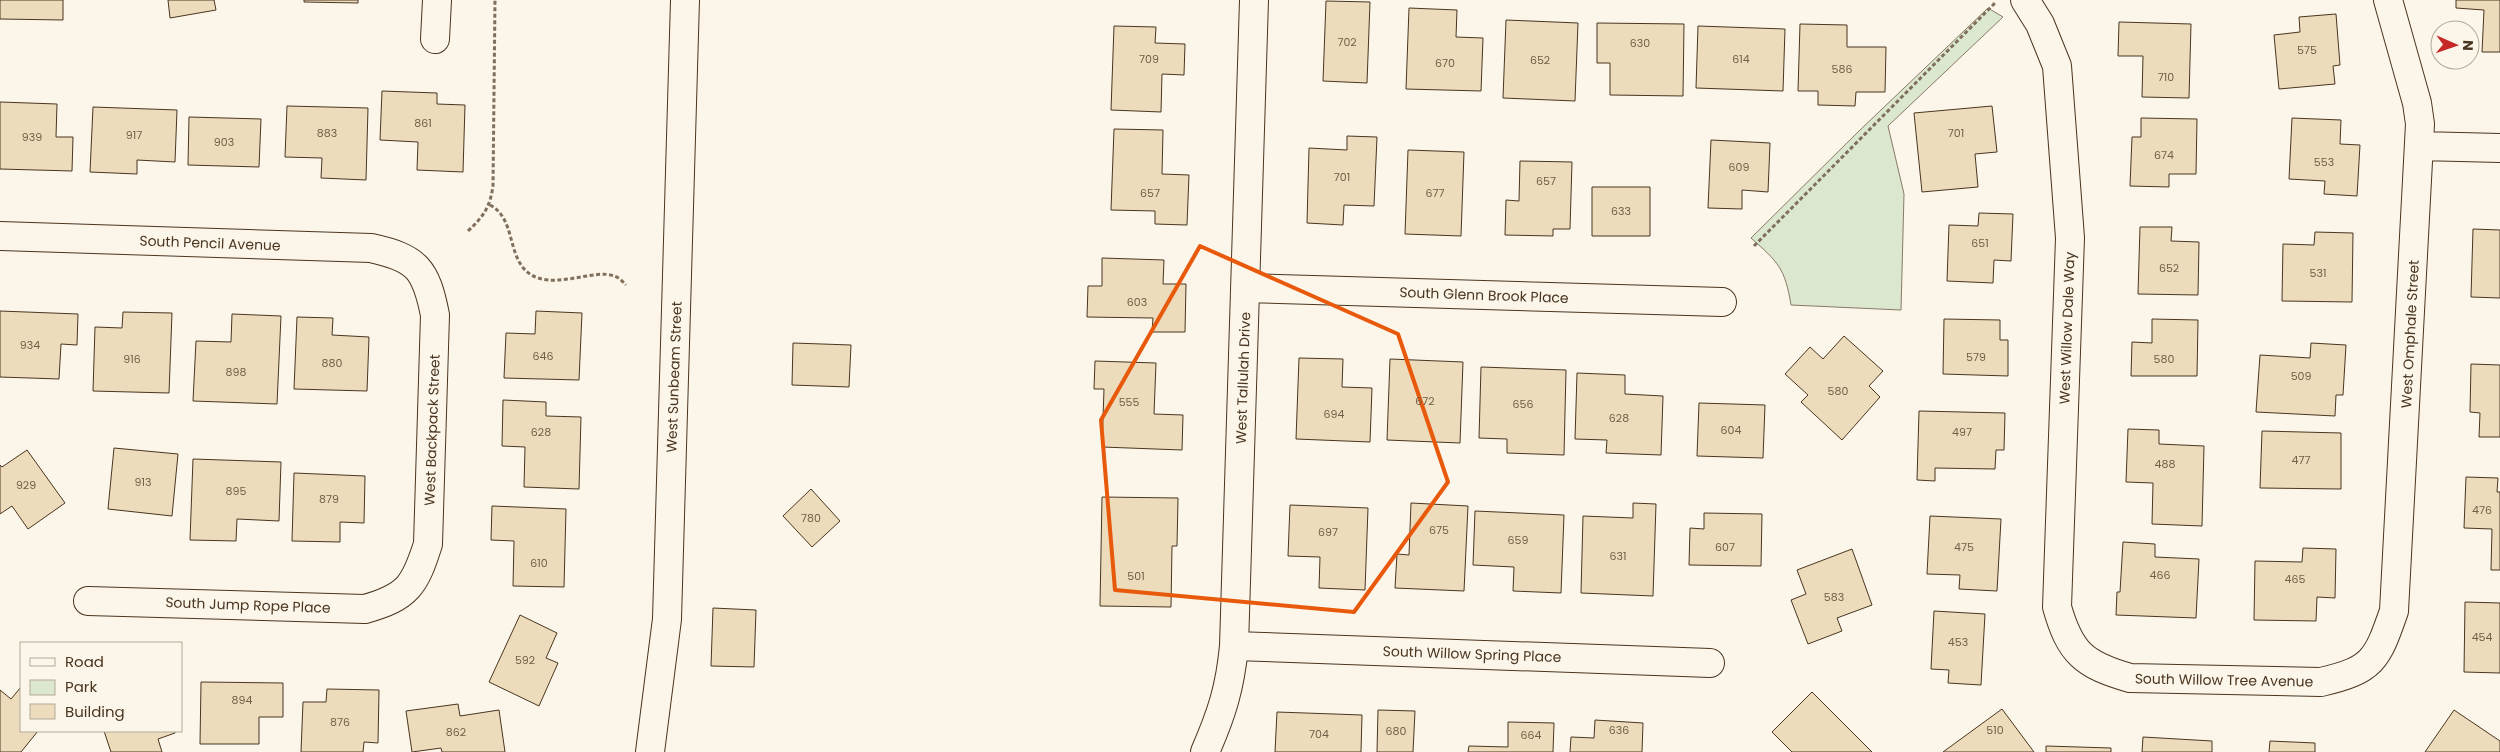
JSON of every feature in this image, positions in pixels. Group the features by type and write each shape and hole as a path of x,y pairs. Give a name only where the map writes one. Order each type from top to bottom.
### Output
{"street":[{"path":"435,39 437,0"},
{"name":"West Sunbeam Street","path":"650,752 667,619 685,0"},
{"name":"West Tallulah Drive","path":"1206,752 1224,706 1231,680 1234,646 1254,0"},
{"name":"West Willow Dale Way","path":"2025,0 2040,24 2057,66 2070,238 2057,607 2065,635 2082,658"},
{"name":"West Omphale Street","path":"2368,665 2383,643 2394,612 2420,146 2420,124 2417,103 2388,0"},
{"path":"2420,146 2500,148"},
{"name":"South Pencil Avenue","path":"0,236 371,248 395,253 416,265"},
{"name":"West Backpack Street","path":"405,592 419,573 428,544 435,315 430,288 416,265"},
{"name":"South Glenn Brook Place","path":"1246,288 1722,302"},
{"name":"South Jump Rope Place","path":"88,601 365,608 385,603 405,592"},
{"name":"South Willow Spring Place","path":"1234,646 1710,663"},
{"name":"South Willow Tree Avenue","path":"2082,658 2105,671 2130,678 2321,682 2344,676 2368,665"}],"path":[{"path":"468,231 484,216 490,205 493,186 495,0"},
{"path":"1754,246 1995,4"},
{"path":"490,205 498,209 506,222 516,259 525,271 539,279 560,280 603,274 616,276 626,285"}],"highlighted area":[{"path":"1200,246 1398,334 1448,482 1354,612 1115,590 1101,420"}],"green space":[{"path":"1988,8 2003,17 1888,126 1904,194 1901,310 1791,305 1786,282 1779,267 1768,253 1751,238 1860,130"}],"building":[{"path":"0,0 63,0 63,20 0,19"},
{"path":"168,0 214,0 216,10 170,18"},
{"path":"304,0 358,0 358,3 304,2"},
{"path":"2456,0 2500,0 2500,52 2482,52 2484,10 2456,8"},
{"path":"1326,1 1370,2 1367,83 1323,81"},
{"path":"1409,8 1457,10 1456,37 1483,38 1481,91 1406,89"},
{"path":"2336,14 2340,65 2333,66 2335,84 2279,89 2274,35 2300,32 2299,17"},
{"path":"1506,20 1578,23 1575,101 1503,98"},
{"path":"2119,22 2191,24 2189,98 2142,97 2143,56 2118,56"},
{"path":"1597,23 1684,24 1683,96 1610,95 1610,63 1597,63"},
{"path":"1800,24 1847,25 1847,47 1886,47 1885,92 1856,92 1855,106 1818,105 1818,91 1798,91"},
{"path":"1114,26 1156,27 1155,43 1185,44 1184,75 1162,74 1161,112 1111,110"},
{"path":"1698,26 1785,29 1783,91 1696,88"},
{"path":"382,91 437,93 437,104 465,105 463,172 417,170 418,142 380,140"},
{"path":"0,102 57,104 56,137 73,137 72,171 0,169"},
{"path":"287,106 368,108 366,180 321,178 322,158 285,157"},
{"path":"1992,106 1997,152 1975,154 1978,187 1922,192 1914,113"},
{"path":"93,107 177,110 175,162 137,160 137,174 90,172"},
{"path":"189,117 261,119 259,167 188,165"},
{"path":"2141,118 2197,119 2196,174 2169,174 2169,187 2130,186 2132,137 2141,137"},
{"path":"2292,118 2341,120 2340,144 2360,145 2357,196 2324,194 2325,181 2289,179"},
{"path":"1114,129 1163,130 1162,174 1189,175 1187,225 1155,224 1155,211 1111,210"},
{"path":"1347,136 1377,137 1374,206 1344,205 1343,225 1307,223 1309,148 1347,150"},
{"path":"1711,140 1770,143 1768,192 1742,190 1742,209 1708,208"},
{"path":"1408,150 1464,152 1461,236 1405,234"},
{"path":"1520,161 1572,162 1570,229 1553,229 1553,236 1505,235 1506,200 1519,201"},
{"path":"1592,187 1650,187 1650,236 1592,236"},
{"path":"1979,213 2013,214 2011,261 1994,260 1993,283 1947,281 1949,225 1978,226"},
{"path":"2140,227 2172,227 2171,241 2199,242 2198,295 2138,294"},
{"path":"2473,229 2500,230 2500,298 2471,297"},
{"path":"2315,232 2353,233 2352,302 2282,301 2283,244 2314,245"},
{"path":"1102,258 1164,260 1163,284 1186,284 1185,332 1152,332 1153,318 1087,317 1088,286 1102,286"},
{"path":"0,311 78,314 77,345 61,344 59,379 0,377"},
{"path":"536,311 582,313 579,380 504,378 506,333 535,334"},
{"path":"123,312 172,313 169,393 93,391 95,327 122,328"},
{"path":"232,314 281,316 277,404 193,401 196,341 231,342"},
{"path":"297,317 333,318 332,335 369,337 367,391 294,389"},
{"path":"1944,319 2000,320 2000,340 2008,340 2008,376 1943,374"},
{"path":"2152,319 2198,320 2197,376 2131,376 2132,342 2152,343"},
{"path":"1844,336 1883,371 1869,386 1880,397 1842,440 1801,402 1808,395 1785,374 1810,347 1823,359"},
{"path":"793,343 851,345 849,387 792,385"},
{"path":"2311,343 2346,345 2343,395 2336,395 2335,416 2256,412 2260,355 2310,358"},
{"path":"1299,358 1343,359 1342,387 1372,388 1370,442 1296,439"},
{"path":"1390,359 1463,362 1460,443 1387,440"},
{"path":"1095,361 1156,363 1154,414 1183,415 1182,450 1102,447 1104,389 1094,389"},
{"path":"2471,364 2500,365 2500,437 2479,437 2480,413 2470,412"},
{"path":"1481,367 1566,370 1564,455 1507,453 1507,439 1479,438"},
{"path":"1577,373 1625,375 1625,394 1663,396 1661,455 1606,453 1607,440 1575,439"},
{"path":"503,400 546,402 546,416 581,417 579,489 524,487 525,447 502,446"},
{"path":"1699,403 1765,405 1763,458 1697,456"},
{"path":"1919,411 2005,413 2004,450 1996,450 1995,469 1935,468 1935,481 1917,480"},
{"path":"2128,429 2159,430 2159,444 2204,446 2202,526 2152,524 2153,483 2126,482"},
{"path":"2262,431 2341,433 2341,489 2260,488"},
{"path":"114,448 178,454 172,516 108,509"},
{"path":"27,450 65,503 28,529 12,506 0,514 0,465 2,467"},
{"path":"193,459 281,462 279,521 237,519 236,541 190,540"},
{"path":"294,473 365,476 364,523 340,522 340,542 292,541"},
{"path":"2466,477 2498,478 2497,492 2500,492 2500,570 2491,570 2492,529 2464,528"},
{"path":"811,489 840,521 812,547 783,516"},
{"path":"1102,497 1178,498 1177,546 1172,546 1171,607 1100,606"},
{"path":"1411,503 1468,506 1464,591 1395,588 1397,554 1409,555"},
{"path":"1633,503 1656,504 1653,596 1581,593 1583,516 1633,518"},
{"path":"1290,505 1368,508 1365,590 1319,588 1320,557 1288,556"},
{"path":"492,506 566,509 564,587 513,586 514,541 491,540"},
{"path":"1475,511 1564,515 1561,593 1513,591 1514,567 1473,565"},
{"path":"1704,513 1762,514 1761,566 1689,565 1690,528 1704,529"},
{"path":"1930,516 2001,519 1997,591 1959,589 1960,575 1927,574"},
{"path":"2123,542 2155,544 2155,557 2199,559 2196,618 2116,615 2117,592 2120,592"},
{"path":"2303,548 2336,549 2335,598 2317,597 2316,621 2254,620 2255,561 2302,562"},
{"path":"1852,549 1872,605 1837,618 1842,631 1808,644 1791,600 1806,594 1797,570"},
{"path":"2465,602 2500,603 2500,673 2464,672"},
{"path":"713,608 756,610 754,667 711,666"},
{"path":"1934,611 1985,614 1981,685 1948,683 1949,670 1931,669"},
{"path":"520,615 557,633 546,658 558,663 539,706 489,682"},
{"path":"201,682 283,683 283,717 259,717 259,744 200,744"},
{"path":"20,688 20,732 37,732 21,752 0,752 0,690 11,699"},
{"path":"327,689 379,690 378,743 364,742 363,752 301,752 303,702 326,702"},
{"path":"1812,692 1872,752 1792,752 1772,732"},
{"path":"458,704 460,716 499,710 505,752 442,752 441,748 412,752 406,711"},
{"path":"2002,709 2034,752 1943,752"},
{"path":"1378,710 1415,711 1413,752 1377,752"},
{"path":"2454,710 2500,741 2500,752 2425,752"},
{"path":"1277,712 1362,715 1361,752 1275,752"},
{"path":"1595,720 1643,723 1642,752 1570,752 1571,737 1594,738"},
{"path":"1508,722 1554,723 1553,752 1468,752 1469,746 1508,747"},
{"path":"104,732 175,732 158,739 162,752 111,752"},
{"path":"2143,737 2212,741 2212,752 2142,752"},
{"path":"2270,741 2315,743 2315,752 2269,752"},
{"path":"2046,746 2111,748 2111,752 2046,752"}]}
